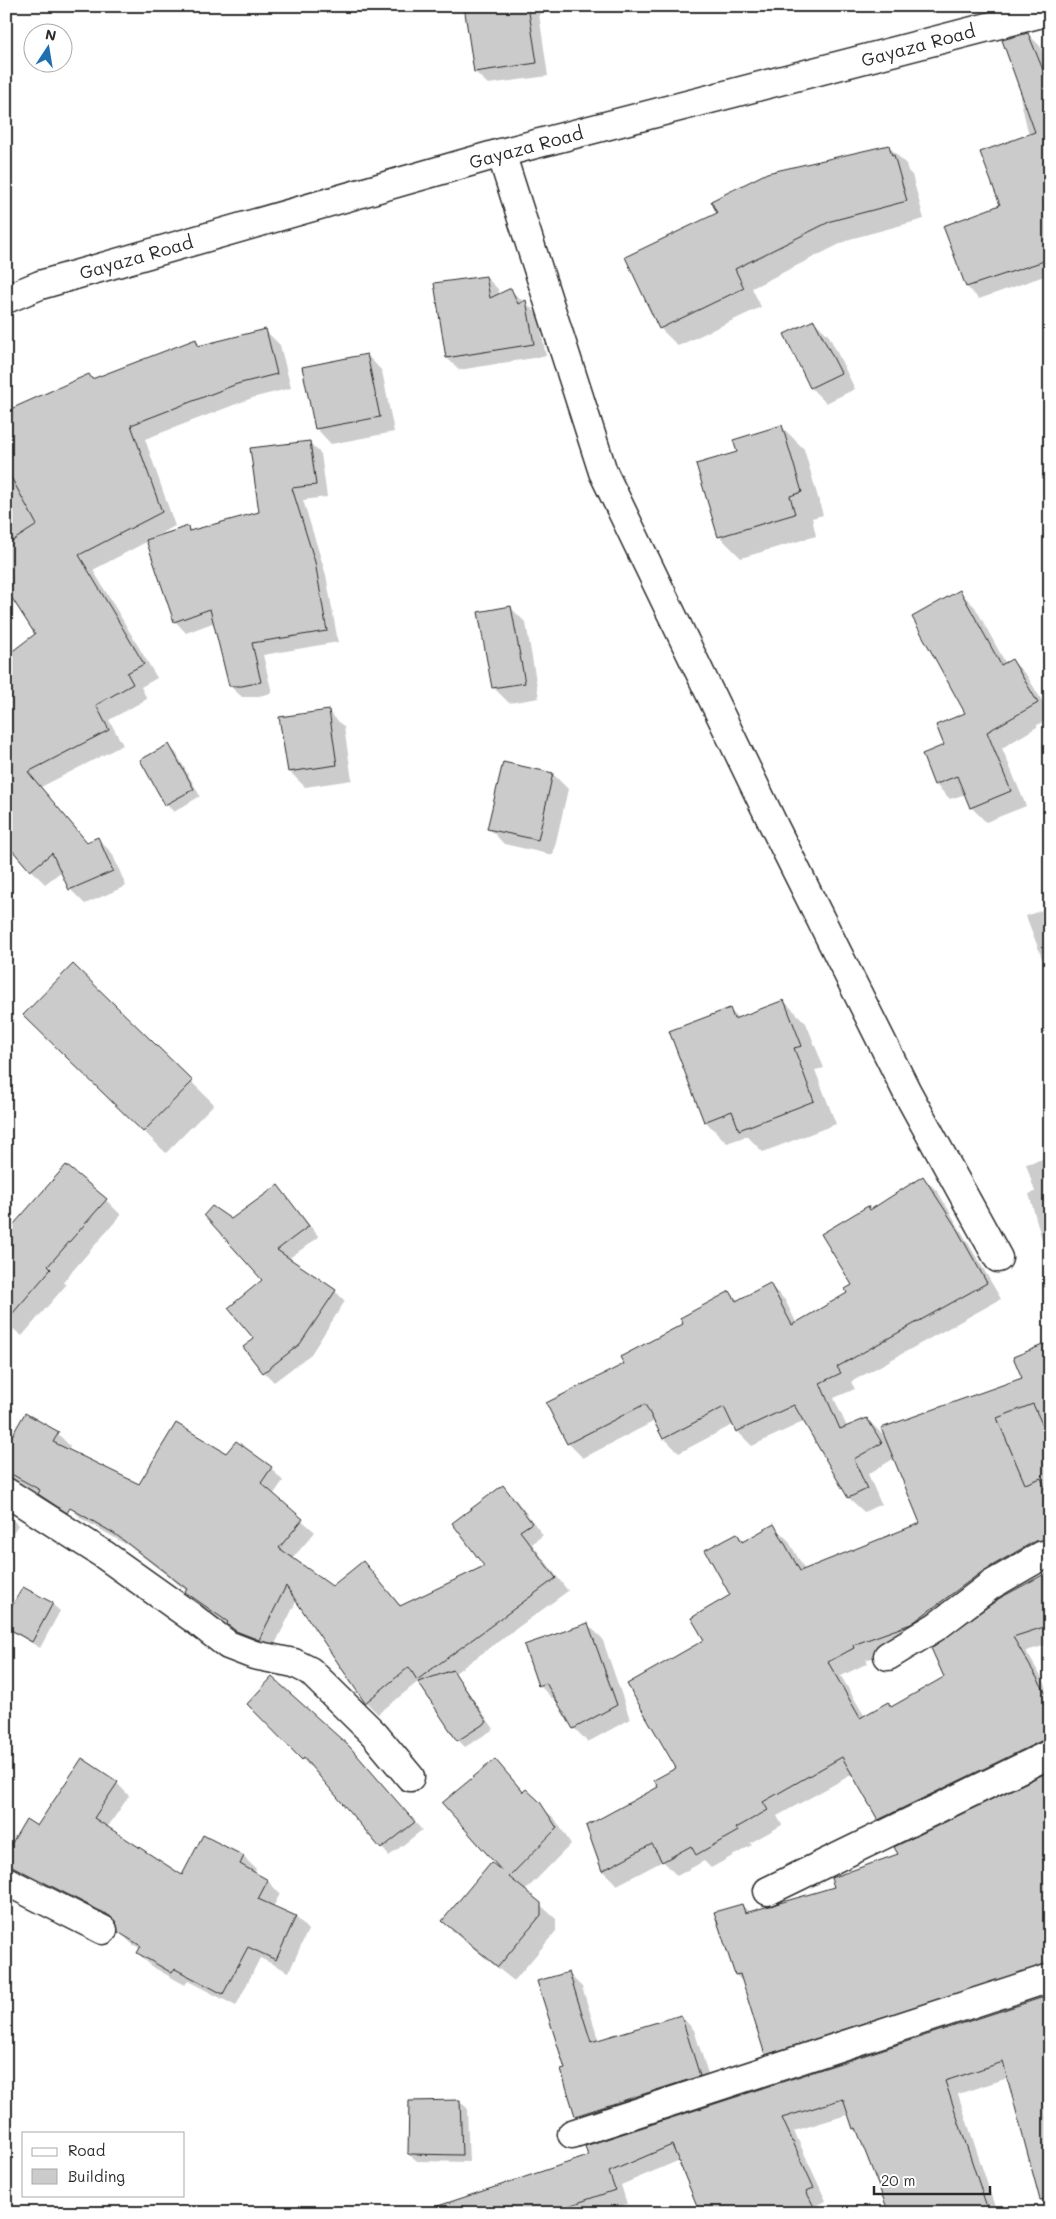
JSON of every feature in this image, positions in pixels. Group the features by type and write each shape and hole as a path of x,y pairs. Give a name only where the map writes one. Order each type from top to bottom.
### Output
{"street":[{"name":"Gayaza Road","path":"6,299 40,285 501,153 1050,11"},
{"path":"501,153 603,472 788,854 907,1092 998,1258"},
{"path":"6,1492 103,1554 228,1645 254,1656 294,1663 310,1671 374,1734 410,1777"},
{"path":"888,1656 937,1626 991,1585 1043,1555 1050,1554"},
{"path":"768,1891 1050,1754"},
{"path":"6,1881 103,1930"},
{"path":"572,2134 1050,1978"}],"building":[{"path":"464,6 528,6 537,63 474,72"},
{"path":"1028,33 1050,87 1050,259 966,287 943,226 1000,205 980,152 1035,132 1002,40"},
{"path":"889,145 892,156 894,155 907,201 831,221 735,269 744,288 659,329 625,257 717,213 711,201 767,173"},
{"path":"486,276 490,298 511,288 518,304 526,300 534,344 446,358 434,283"},
{"path":"814,320 841,373 810,388 784,334"},
{"path":"266,329 277,374 237,384 131,425 162,512 79,555 144,664 127,673 133,684 96,705 109,730 28,772 87,842 98,837 113,871 69,890 52,853 30,871 6,843 6,656 35,634 6,589 6,545 37,525 6,468 6,411 89,374 92,379 196,339 198,346"},
{"path":"367,354 380,417 315,429 302,367"},
{"path":"782,425 802,492 790,496 795,514 718,537 696,464 737,452 733,440"},
{"path":"310,441 316,485 292,488 315,562 327,631 252,643 261,682 242,686 229,686 210,609 174,622 146,540 188,526 189,531 259,512 250,448"},
{"path":"960,590 1001,665 1012,659 1038,703 987,732 1011,791 970,808 957,776 934,785 922,754 944,745 936,725 965,713 912,617"},
{"path":"511,606 525,683 492,688 478,612"},
{"path":"329,710 337,765 288,772 279,717"},
{"path":"169,744 194,789 165,805 140,760"},
{"path":"503,762 553,773 538,840 487,829"},
{"path":"73,964 193,1081 143,1132 23,1015"},
{"path":"784,1000 802,1046 794,1048 814,1101 739,1130 732,1111 704,1122 669,1031 730,1008 734,1019"},
{"path":"66,1165 107,1199 48,1266 51,1269 6,1321 6,1233"},
{"path":"923,1176 954,1224 987,1283 837,1367 841,1373 820,1383 840,1429 867,1418 882,1443 854,1459 867,1489 848,1498 794,1405 736,1432 724,1407 663,1439 645,1404 567,1444 546,1403 624,1364 620,1357 683,1324 680,1318 730,1291 736,1301 770,1283 792,1325 847,1293 845,1289 852,1285 821,1234 868,1206 870,1210"},
{"path":"278,1185 309,1226 277,1250 336,1290 300,1344 263,1373 243,1347 254,1339 228,1308 262,1280 204,1215 212,1206 231,1219"},
{"path":"1050,1342 1050,1442 1033,1404 997,1418 1025,1484 1041,1478 1050,1499 1050,1539 1035,1541 983,1571 911,1624 853,1645 854,1648 828,1662 860,1718 888,1702 891,1707 944,1677 931,1648 1000,1598 1050,1571 1050,1625 1013,1637 1050,1700 1050,1739 1043,1740 878,1820 842,1757 763,1802 768,1810 736,1828 738,1831 696,1855 691,1846 662,1862 652,1844 602,1871 586,1826 658,1787 654,1780 676,1768 627,1684 704,1640 691,1618 730,1595 705,1550 737,1533 742,1542 774,1524 800,1571 920,1523 881,1428 1022,1378 1013,1357"},
{"path":"25,1413 59,1432 53,1442 139,1484 176,1423 226,1453 236,1441 272,1467 261,1483 303,1519 279,1548 332,1586 363,1561 400,1606 484,1566 452,1523 503,1485 532,1523 520,1531 556,1578 417,1680 409,1667 365,1703 286,1586 259,1640 236,1631 227,1624 228,1622 185,1592 187,1589 115,1534 70,1508 67,1513 38,1494 40,1490 6,1471 6,1446"},
{"path":"23,1587 53,1603 32,1642 6,1627 6,1616"},
{"path":"588,1623 617,1705 573,1729 546,1683 538,1686 524,1645"},
{"path":"453,1670 487,1722 457,1741 418,1682"},
{"path":"272,1677 349,1746 415,1822 381,1849 304,1758 302,1760 247,1704"},
{"path":"82,1758 118,1782 94,1818 182,1875 203,1835 244,1856 240,1864 268,1880 258,1899 296,1916 276,1960 248,1947 223,1994 175,1969 172,1973 137,1953 141,1946 118,1932 116,1922 110,1916 6,1863 6,1853 26,1819 37,1826"},
{"path":"495,1759 523,1792 526,1789 540,1802 557,1828 509,1877 541,1903 541,1915 498,1967 442,1921 491,1862 502,1871 442,1803"},
{"path":"1050,1771 1050,1963 765,2055 740,1974 735,1975 714,1912 742,1904 745,1913 834,1887 831,1878 898,1854 894,1847"},
{"path":"569,1972 591,2042 681,2015 700,2076 575,2116 561,2070 565,2069 537,1981"},
{"path":"1050,1995 1050,2198 1040,2200 1003,2062 945,2081 989,2213 889,2213 856,2128 853,2129 843,2099 782,2118 814,2188 806,2191 817,2213 700,2213 672,2145 609,2172 615,2190 548,2213 436,2213 435,2207 588,2156 585,2146"},
{"path":"460,2100 462,2155 408,2154 409,2101"}]}
